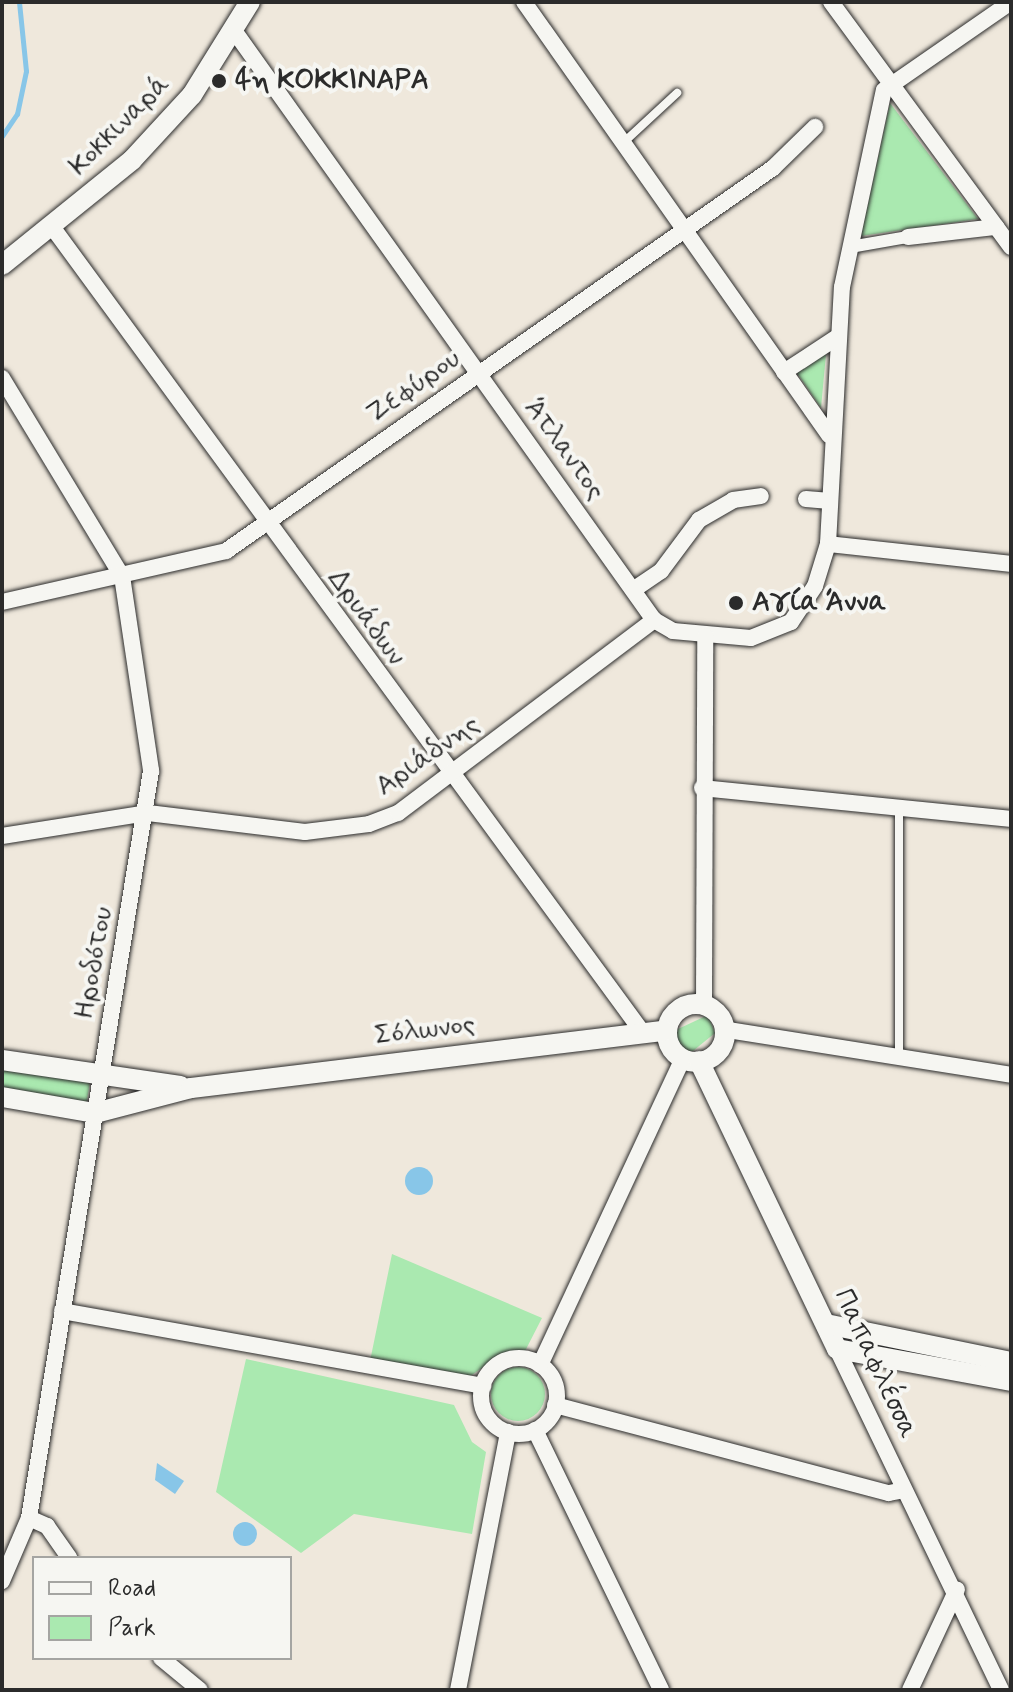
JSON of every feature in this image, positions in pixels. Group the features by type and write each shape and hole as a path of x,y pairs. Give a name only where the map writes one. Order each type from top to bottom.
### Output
{"street":[{"name":"Κοκκιναρά","path":"2,265 53,228 152,138 235,32 250,2"},
{"path":"524,2 829,435"},
{"path":"831,2 1011,247"},
{"path":"654,620 705,636 751,638 791,622 815,586 828,544 829,435 836,338 850,247 880,100 891,84 1011,2"},
{"name":"Άτλαντος","path":"235,32 654,620"},
{"name":"Ζεφύρου","path":"2,602 215,556 773,168 815,127"},
{"path":"850,247 996,227"},
{"name":"Δρυάδων","path":"53,228 449,776 643,1033"},
{"path":"784,372 836,338"},
{"name":"Ηροδότου","path":"2,378 122,576 151,771 148,813 29,1518 2,1581"},
{"path":"633,590 661,571 699,520 733,500 761,496"},
{"path":"806,499 830,501"},
{"path":"828,544 1011,564"},
{"name":"Αριάδνης","path":"2,836 148,813 247,828 344,830 398,813 654,620"},
{"path":"704,1003 702,788 705,636"},
{"path":"702,788 1011,819"},
{"path":"704,1003 720,1010 728,1030"},
{"path":"665,1031 704,1003"},
{"path":"540,1365 690,1062 728,1030 1011,1075"},
{"name":"Σόλωνος","path":"2,1097 95,1113 191,1088 665,1031"},
{"name":"Παπαφλέσσα","path":"665,1031 665,1047 690,1062 826,1324 904,1490 957,1589 1001,1690"},
{"name":"Σόλωνος","path":"2,1060 101,1078 191,1088"},
{"path":"62,1311 483,1386"},
{"path":"826,1324 1011,1362"},
{"path":"837,1349 1011,1381"},
{"path":"502,1362 540,1365 554,1383 555,1405 535,1430 508,1432 487,1416 483,1386 502,1362"},
{"path":"555,1405 889,1493 904,1490"},
{"path":"535,1430 661,1690"},
{"path":"458,1690 508,1432"},
{"path":"29,1518 47,1526 68,1556"},
{"path":"910,1690 957,1589"},
{"path":"163,1660 200,1690"}],"lane":[{"path":"623,143 677,93"},
{"path":"899,808 899,1057"}],"green space":[{"path":"890,103 978,219 861,236"},
{"path":"826,354 821,408 797,373"},
{"path":"708,1015 715,1033 693,1051 678,1052 672,1040 678,1029"},
{"path":"2,1068 90,1082 86,1105 2,1091"},
{"path":"392,1254 542,1318 522,1357 492,1361 469,1377 369,1366"},
{"path":"246,1359 454,1405 472,1442 486,1452 472,1534 354,1514 301,1553 216,1492"},
{"path":"518,1367 537,1375 545,1394 537,1413 518,1421 499,1413 491,1394 499,1375"}],"water":[{"path":"419,1167 429,1171 433,1181 429,1191 419,1195 409,1191 405,1181 409,1171"},
{"path":"157,1463 184,1481 175,1494 155,1480"},
{"path":"245,1522 254,1525 257,1534 254,1543 245,1546 236,1543 233,1534 236,1525"}],"waterway":[{"path":"2,136 17,114 26,71 19,2"}],"place":[{"name":"4η ΚΟΚΚΙΝΑΡΑ","path":"219,81"},
{"name":"Αγία Άννα","path":"736,603"}]}
